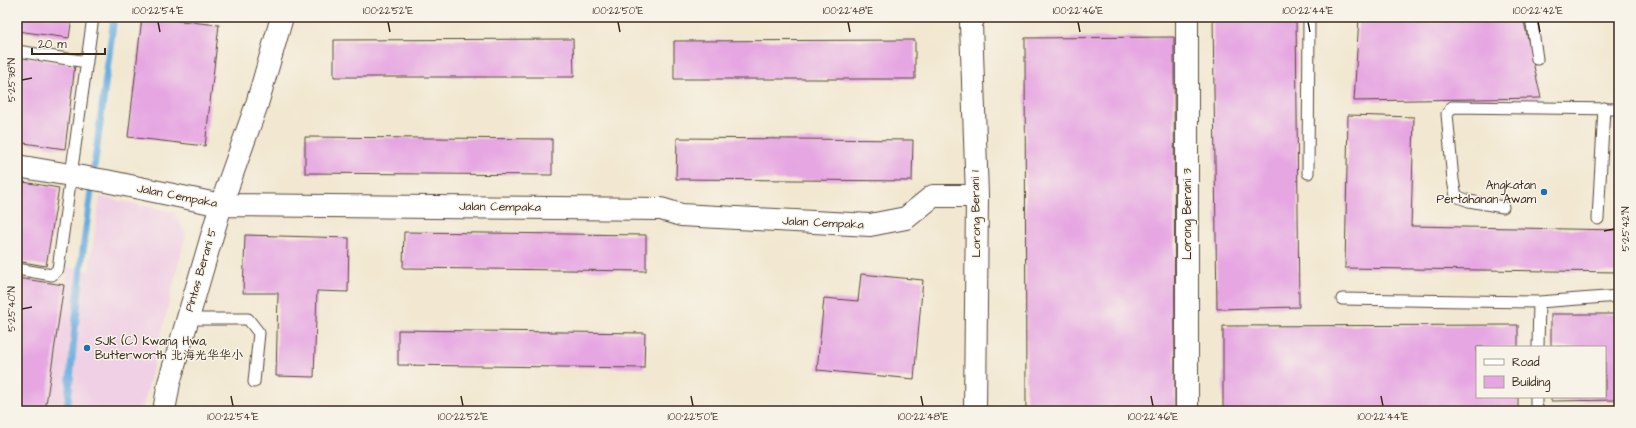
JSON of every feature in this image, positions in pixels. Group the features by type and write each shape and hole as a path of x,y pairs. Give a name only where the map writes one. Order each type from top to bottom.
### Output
{"street":[{"name":"Pintas Berani 5","path":"164,411 169,383 221,205 257,104 282,17"},
{"name":"Lorong Berani 1","path":"974,17 971,24 977,196 975,411"},
{"name":"Lorong Berani 3","path":"1187,17 1187,411"},
{"name":"Jalan Cempaka","path":"17,166 106,181 221,205 661,209 681,215 870,225 906,218 933,196 977,196"}],"lane":[{"path":"17,269 52,275 58,269 75,176 93,17"},
{"path":"1308,173 1309,17"},
{"path":"1531,17 1537,59"},
{"path":"17,51 87,62"},
{"path":"1503,207 1469,201 1456,196 1453,180 1448,114 1452,107 1619,109"},
{"path":"1598,219 1604,108"},
{"path":"1342,300 1539,302 1619,296"},
{"path":"1538,346 1539,302"},
{"path":"187,319 248,319 259,333 254,382"},
{"path":"1536,398 1536,407 1539,411"}],"shaded area":[{"name":"SJK (C) Kwang Hwa, Butterworth 北海光华华小","path":"100,197 174,212 186,234 142,411 17,411 17,278 66,284 67,267 89,271"}],"building":[{"path":"17,17 72,17 69,38 17,31"},
{"path":"142,17 219,25 205,146 128,137"},
{"path":"1213,17 1296,17 1299,307 1217,309"},
{"path":"1359,17 1523,17 1541,98 1354,101"},
{"path":"1174,37 1175,408 1026,409 1025,38"},
{"path":"573,39 574,77 334,77 334,40"},
{"path":"915,40 915,79 674,79 674,41"},
{"path":"17,56 75,65 65,149 17,142"},
{"path":"1348,115 1414,117 1411,226 1619,230 1619,272 1345,268"},
{"path":"305,137 552,139 552,175 305,173"},
{"path":"677,138 913,140 912,181 676,179"},
{"path":"17,181 59,188 46,266 17,261"},
{"path":"404,232 646,235 646,271 403,268"},
{"path":"245,235 349,238 348,292 317,291 314,377 276,376 278,293 243,293"},
{"path":"861,274 923,280 914,379 817,370 824,298 858,301"},
{"path":"17,278 64,285 45,411 17,411"},
{"path":"1551,314 1619,314 1619,400 1551,401 1551,398 1606,398 1606,346 1551,346"},
{"path":"1518,325 1518,346 1476,346 1476,398 1518,398 1518,411 1223,411 1223,326"},
{"path":"398,330 645,333 644,368 398,365"}],"waterway":[{"path":"67,411 81,266 114,17"}],"place":[{"name":"Angkatan Pertahanan Awam","path":"1544,192"},
{"name":"SJK (C) Kwang Hwa, Butterworth 北海光华华小","path":"87,348"}]}
